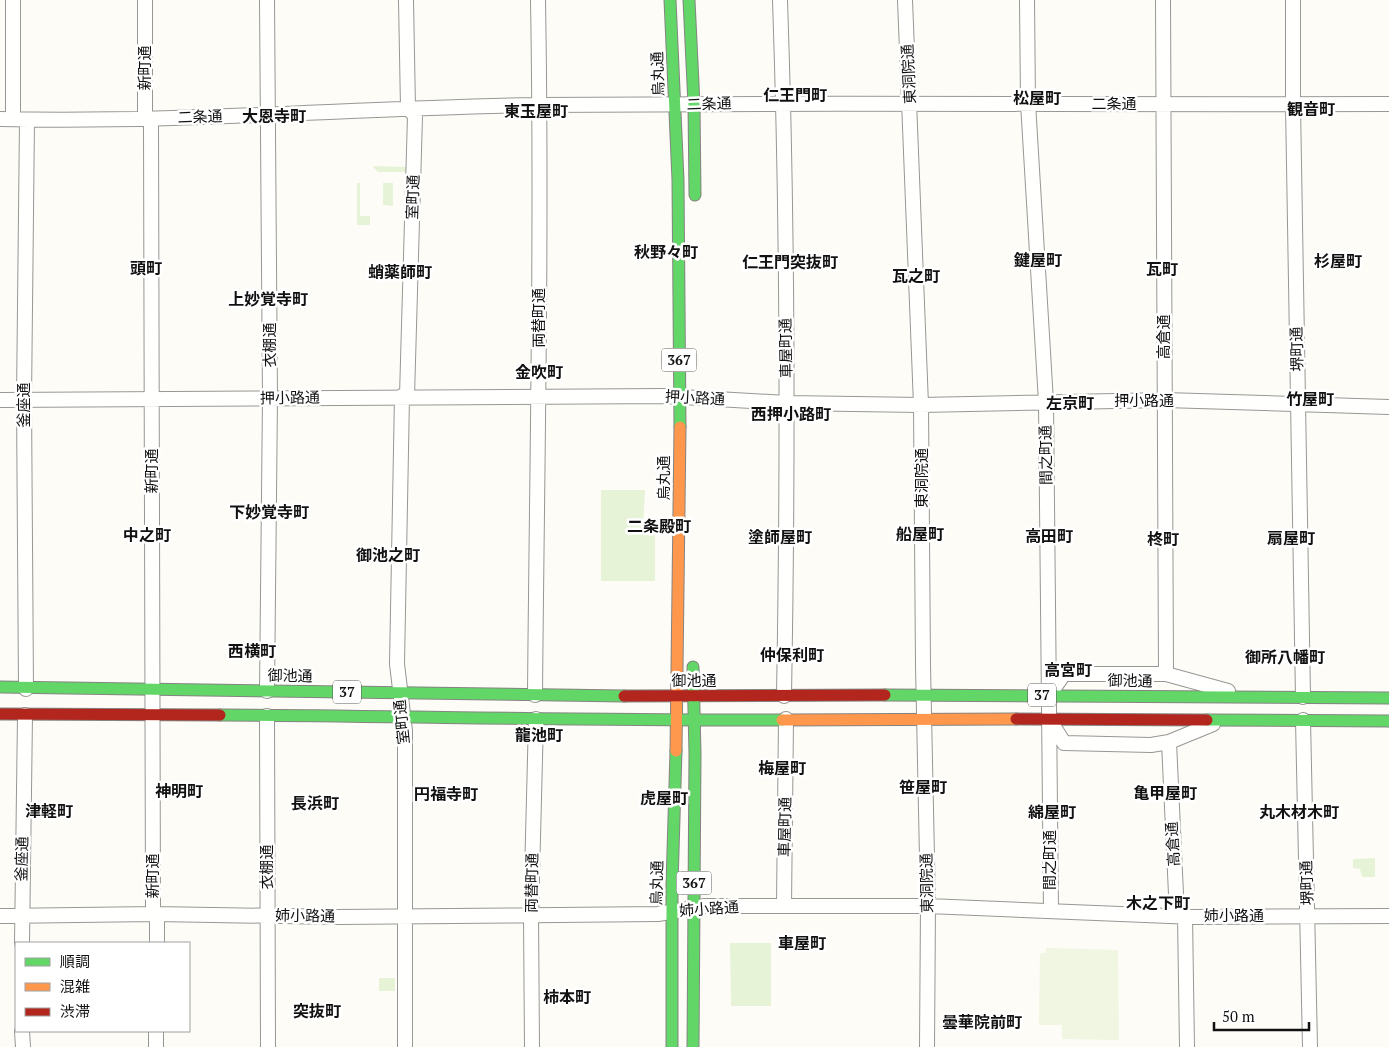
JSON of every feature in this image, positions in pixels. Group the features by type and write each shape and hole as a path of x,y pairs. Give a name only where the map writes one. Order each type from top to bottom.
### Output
{"main road":[{"name":"烏丸通","path":"670,0 678,180 680,396 677,696 672,912 672,1047"},
{"path":"690,0 694,104 695,210"},
{"name":"367","path":"693,659 695,720 693,1047"},
{"name":"御池通","path":"0,688 535,695 1049,695 1389,698"},
{"name":"37","path":"0,714 403,716 676,720 1049,719 1389,721"}],"street":[{"name":"釜座通","path":"13,0 13,119 24,400 26,689"},
{"name":"新町通","path":"145,0 145,112 151,125 153,908 157,942"},
{"name":"衣棚通","path":"267,0 270,114 267,691"},
{"name":"室町通","path":"405,1047 405,739 396,664 415,116 408,108 406,0"},
{"name":"両替町通","path":"535,695 539,396 540,105 538,0"},
{"name":"車屋町通","path":"780,0 784,102 787,403 784,696"},
{"name":"東洞院通","path":"905,0 921,406 923,695 928,906 927,1047"},
{"name":"間之町通","path":"1027,0 1028,103 1046,402 1050,911"},
{"name":"高倉通","path":"1163,0 1166,674"},
{"name":"堺町通","path":"1294,0 1293,104 1303,697"},
{"name":"二条通","path":"13,119 147,119 408,108 540,105 674,106 784,102 1389,104"},
{"name":"押小路通","path":"0,400 404,396 680,396 787,403 921,406 1165,400 1389,407"},
{"path":"1049,695 1064,674 1166,674 1250,697"},
{"name":"釜座通","path":"22,942 25,715"},
{"name":"衣棚通","path":"267,716 266,916 268,1047"},
{"name":"両替町通","path":"532,1047 531,916 536,719"},
{"name":"車屋町通","path":"784,906 786,719"},
{"path":"1049,719 1064,743 1151,744 1169,742 1223,720"},
{"name":"堺町通","path":"1303,720 1310,1047"},
{"name":"高倉通","path":"1169,742 1181,916 1187,1047"},
{"name":"姉小路通","path":"0,916 155,914 531,916 658,914 705,906 928,906 1181,916 1389,916"},
{"path":"22,1032 23,1047"},
{"path":"156,1032 156,1047"}],"green space":[{"path":"372,166 406,167 406,172 378,172"},
{"path":"357,183 360,183 360,216 370,216 370,225 357,225"},
{"path":"383,183 393,183 393,206 383,205"},
{"path":"601,490 645,490 643,523 655,523 655,581 601,581"},
{"path":"1375,858 1375,877 1362,877 1360,869 1353,868 1353,859"},
{"path":"730,943 771,943 771,1006 731,1006"},
{"path":"1046,948 1118,950 1119,1040 1062,1039 1062,1025 1039,1025 1040,953 1046,953"},
{"path":"379,978 395,978 395,991 379,991"}],"traffic: fast":[{"path":"670,0 678,180 680,427"},
{"path":"689,0 694,105 695,195"},
{"path":"693,667 695,754 693,1047"},
{"path":"0,687 624,696"},
{"path":"885,695 1389,698"},
{"path":"220,715 782,720"},
{"path":"1207,720 1389,721"},
{"path":"672,1047 672,885 676,751"}],"traffic: slow":[{"path":"676,751 680,427"},
{"path":"782,720 1016,719"}],"traffic: jam":[{"path":"624,696 885,695"},
{"path":"0,714 220,715"},
{"path":"1016,719 1207,720"}],"district":[{"name":"仁王門町","path":"795,95"},
{"name":"松屋町","path":"1037,98"},
{"name":"観音町","path":"1311,109"},
{"name":"東玉屋町","path":"536,111"},
{"name":"大恩寺町","path":"274,116"},
{"name":"秋野々町","path":"666,252"},
{"name":"鍵屋町","path":"1038,260"},
{"name":"杉屋町","path":"1338,261"},
{"name":"仁王門突抜町","path":"790,262"},
{"name":"頭町","path":"146,268"},
{"name":"瓦町","path":"1162,269"},
{"name":"蛸薬師町","path":"400,272"},
{"name":"瓦之町","path":"916,276"},
{"name":"上妙覚寺町","path":"268,299"},
{"name":"金吹町","path":"539,372"},
{"name":"竹屋町","path":"1310,399"},
{"name":"左京町","path":"1070,403"},
{"name":"西押小路町","path":"791,414"},
{"name":"下妙覚寺町","path":"269,512"},
{"name":"二条殿町","path":"659,526"},
{"name":"船屋町","path":"920,534"},
{"name":"中之町","path":"147,535"},
{"name":"高田町","path":"1049,536"},
{"name":"塗師屋町","path":"780,537"},
{"name":"扇屋町","path":"1291,538"},
{"name":"柊町","path":"1163,539"},
{"name":"御池之町","path":"388,555"},
{"name":"西横町","path":"252,651"},
{"name":"仲保利町","path":"792,655"},
{"name":"御所八幡町","path":"1285,657"},
{"name":"高宮町","path":"1068,670"},
{"name":"龍池町","path":"539,735"},
{"name":"梅屋町","path":"782,768"},
{"name":"笹屋町","path":"923,787"},
{"name":"神明町","path":"179,791"},
{"name":"亀甲屋町","path":"1165,793"},
{"name":"円福寺町","path":"446,794"},
{"name":"虎屋町","path":"664,798"},
{"name":"長浜町","path":"315,803"},
{"name":"津軽町","path":"49,811"},
{"name":"綿屋町","path":"1052,812"},
{"name":"丸木材木町","path":"1299,812"},
{"name":"木之下町","path":"1158,903"},
{"name":"車屋町","path":"802,943"},
{"name":"柿本町","path":"567,997"},
{"name":"突抜町","path":"317,1011"},
{"name":"曇華院前町","path":"982,1022"}]}
